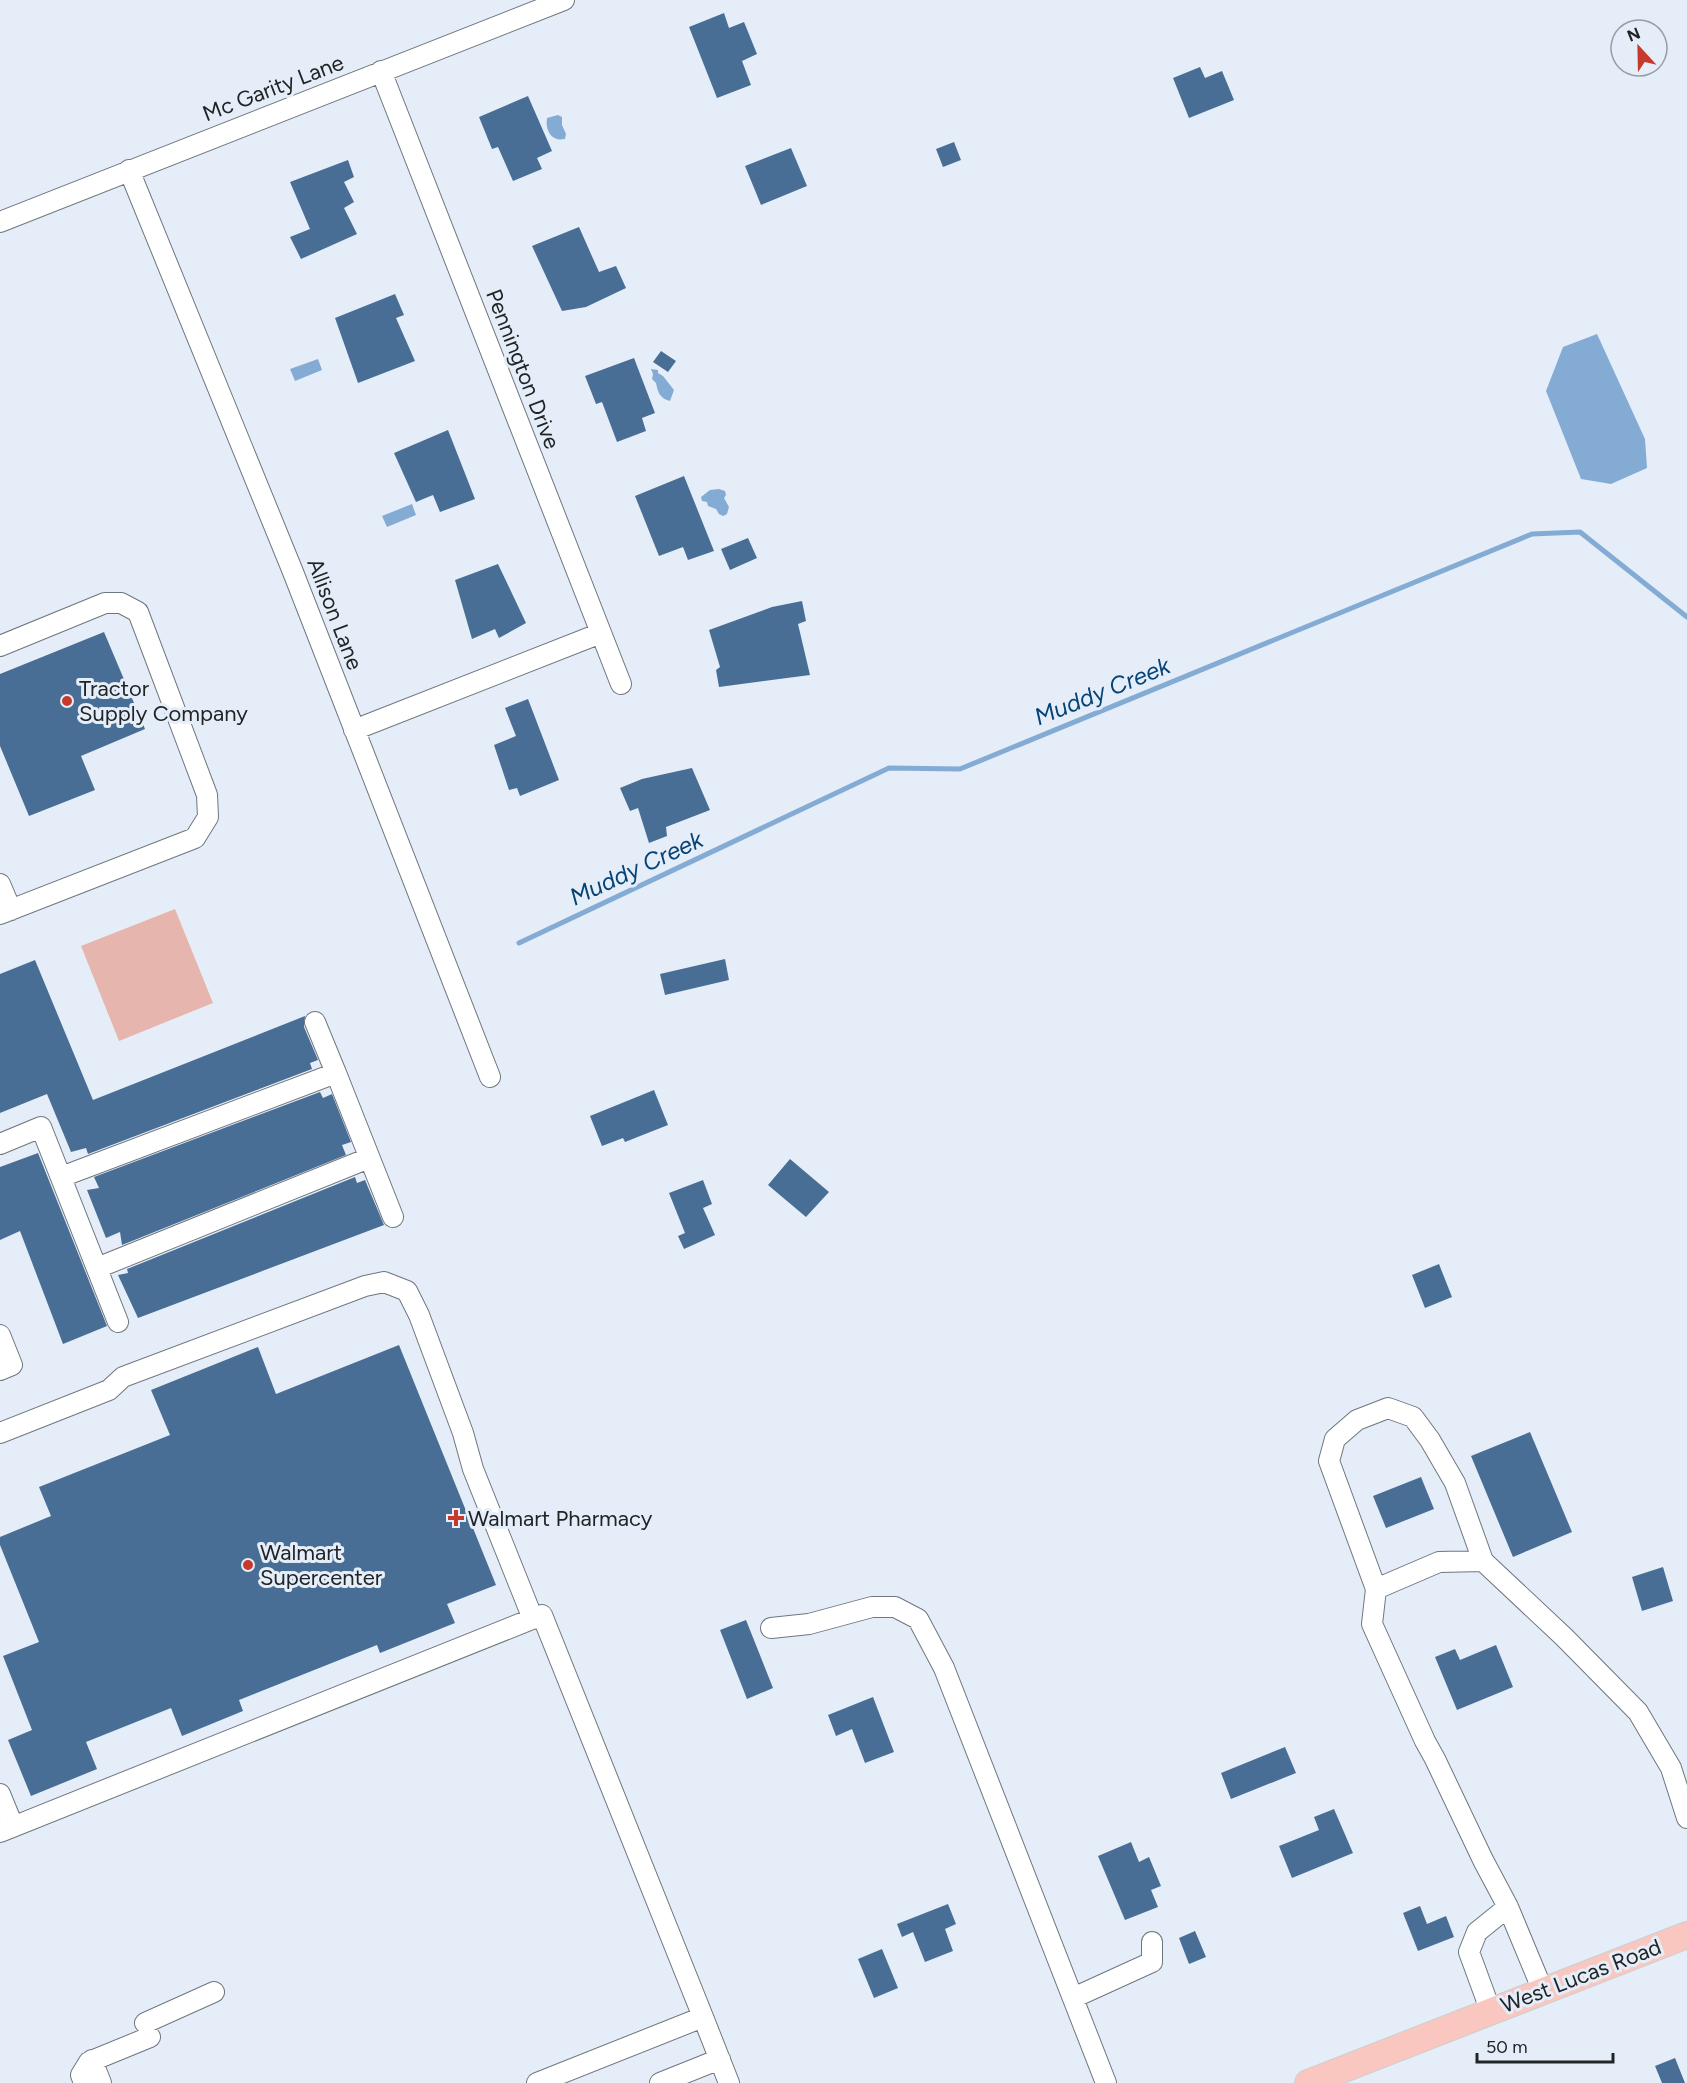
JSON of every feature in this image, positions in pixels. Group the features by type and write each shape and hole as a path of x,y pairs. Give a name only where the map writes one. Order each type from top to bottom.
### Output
{"main road":[{"name":"West Lucas Road","path":"1308,2083 1687,1935"}],"street":[{"name":"Mc Garity Lane","path":"0,222 564,0"},
{"name":"Pennington Drive","path":"381,72 621,684"},
{"name":"Allison Lane","path":"129,170 284,551 490,1077"},
{"path":"0,646 105,603 121,603 138,612 207,795 208,817 195,838 5,912 0,884"},
{"path":"354,730 601,633"},
{"path":"315,1022 393,1217"},
{"path":"61,1178 336,1073"},
{"path":"0,1144 41,1127 118,1322"},
{"path":"97,1268 369,1158"},
{"path":"0,1433 109,1390 123,1377 365,1286 384,1282 407,1291 418,1315 463,1433 462,1473 528,1621"},
{"path":"0,1335 12,1365 0,1370"},
{"path":"1544,1991 1508,1907 1425,1741 1372,1624 1376,1589 1329,1461 1335,1439 1357,1420 1388,1408 1413,1417 1430,1440 1455,1483 1483,1561 1564,1637 1638,1712 1671,1768 1687,1818"},
{"path":"1376,1589 1439,1562 1483,1561"},
{"path":"771,1628 809,1624 873,1607 895,1607 918,1619 944,1668 1106,2083"},
{"path":"0,1794 6,1829 542,1615 729,2083"},
{"path":"1491,2012 1468,1952 1476,1932 1508,1907"},
{"path":"1073,1998 1152,1962 1152,1942"},
{"path":"84,2083 81,2075 89,2062 214,1992"},
{"path":"537,2083 558,2079 703,2017"},
{"path":"660,2083 720,2059"},
{"path":"92,2060 101,2083"}],"shaded area":[{"path":"175,909 213,1003 119,1041 81,946"}],"water":[{"path":"558,115 562,117 565,139 556,139 548,131 547,118"},
{"path":"1597,334 1645,439 1647,468 1611,484 1581,479 1546,391 1563,347"},
{"path":"318,359 322,370 295,381 290,369"},
{"path":"651,369 658,370 658,373 674,390 670,401 663,398 657,389 652,379"},
{"path":"710,490 725,491 724,498 729,507 727,514 723,516 716,509 708,506 707,502 702,501 701,497"},
{"path":"412,504 416,515 387,527 382,516"}],"building":[{"path":"724,13 729,28 744,22 757,54 742,61 751,85 717,98 689,27"},
{"path":"1200,67 1205,78 1222,71 1234,100 1189,118 1173,78"},
{"path":"528,96 552,151 537,158 542,169 513,181 498,147 492,149 479,117"},
{"path":"954,142 961,160 943,167 936,149"},
{"path":"791,148 807,186 761,205 745,166"},
{"path":"348,160 354,177 344,182 354,202 344,208 357,234 301,259 290,237 310,229 290,182"},
{"path":"579,227 599,272 616,266 626,288 586,307 562,311 532,246"},
{"path":"395,294 404,315 396,318 415,361 358,383 335,318"},
{"path":"661,351 676,361 668,372 653,362"},
{"path":"634,358 655,413 642,418 646,431 617,442 602,402 596,404 585,376"},
{"path":"448,430 475,499 440,512 433,495 416,502 394,453"},
{"path":"684,476 714,551 688,560 683,547 659,556 635,496"},
{"path":"748,538 757,558 730,570 721,549"},
{"path":"498,564 526,623 499,638 495,629 472,639 455,580"},
{"path":"802,601 806,621 798,624 810,675 719,687 716,670 720,667 709,630 772,607"},
{"name":"Tractor Supply Company","path":"104,632 145,729 81,756 95,790 29,816 0,746 0,674"},
{"path":"528,699 559,780 520,796 517,788 509,790 494,745 516,736 505,708"},
{"path":"692,768 710,810 666,827 667,836 649,843 638,808 630,811 620,788 642,779"},
{"path":"725,959 729,980 665,995 660,974"},
{"path":"35,960 93,1100 305,1016 304,1027 318,1060 310,1063 312,1069 88,1154 86,1148 71,1152 47,1094 0,1113 0,974"},
{"path":"654,1090 668,1125 625,1142 623,1138 602,1146 590,1116"},
{"path":"320,1092 323,1098 332,1094 351,1142 342,1145 346,1155 122,1245 120,1232 106,1238 87,1190 99,1188 94,1177"},
{"path":"38,1153 107,1326 63,1344 20,1231 0,1240 0,1167"},
{"path":"790,1159 829,1192 806,1217 768,1185"},
{"path":"355,1177 357,1183 365,1180 384,1225 138,1318 118,1275 128,1273 127,1269"},
{"path":"703,1180 712,1204 703,1208 715,1235 684,1249 678,1236 685,1233 669,1193"},
{"path":"1439,1264 1452,1297 1425,1308 1412,1275"},
{"name":"Walmart Supercenter","path":"399,1345 496,1585 447,1604 455,1623 380,1653 377,1645 239,1700 243,1711 182,1736 171,1708 86,1742 97,1769 31,1796 8,1740 32,1730 3,1656 39,1642 0,1545 0,1537 51,1516 39,1487 170,1435 151,1390 258,1347 276,1394"},
{"path":"1530,1432 1572,1532 1513,1557 1471,1456"},
{"path":"1421,1477 1434,1509 1386,1528 1373,1496"},
{"path":"1663,1567 1673,1601 1642,1611 1632,1577"},
{"path":"746,1620 773,1688 747,1699 720,1630"},
{"path":"1496,1645 1513,1687 1457,1710 1435,1657 1455,1649 1460,1660"},
{"path":"873,1697 894,1752 865,1763 852,1729 836,1736 828,1715"},
{"path":"1285,1747 1296,1773 1231,1799 1221,1773"},
{"path":"1334,1809 1353,1853 1292,1878 1279,1846 1319,1830 1314,1817"},
{"path":"1131,1842 1139,1862 1149,1857 1161,1886 1151,1890 1158,1907 1125,1920 1098,1856"},
{"path":"948,1904 956,1924 945,1929 953,1951 925,1962 913,1932 902,1937 897,1924"},
{"path":"1420,1906 1427,1924 1446,1916 1454,1937 1418,1951 1403,1913"},
{"path":"1195,1931 1206,1957 1189,1964 1179,1938"},
{"path":"882,1949 898,1988 874,1998 858,1959"},
{"path":"1675,2058 1685,2083 1662,2083 1655,2066"}],"waterway":[{"name":"Muddy Creek","path":"519,943 889,768 960,769 1532,534 1580,532 1687,617"}],"place":[{"name":"Tractor Supply Company","path":"67,701"},
{"name":"Walmart Pharmacy","path":"456,1518"},
{"name":"Walmart Supercenter","path":"248,1565"}]}
